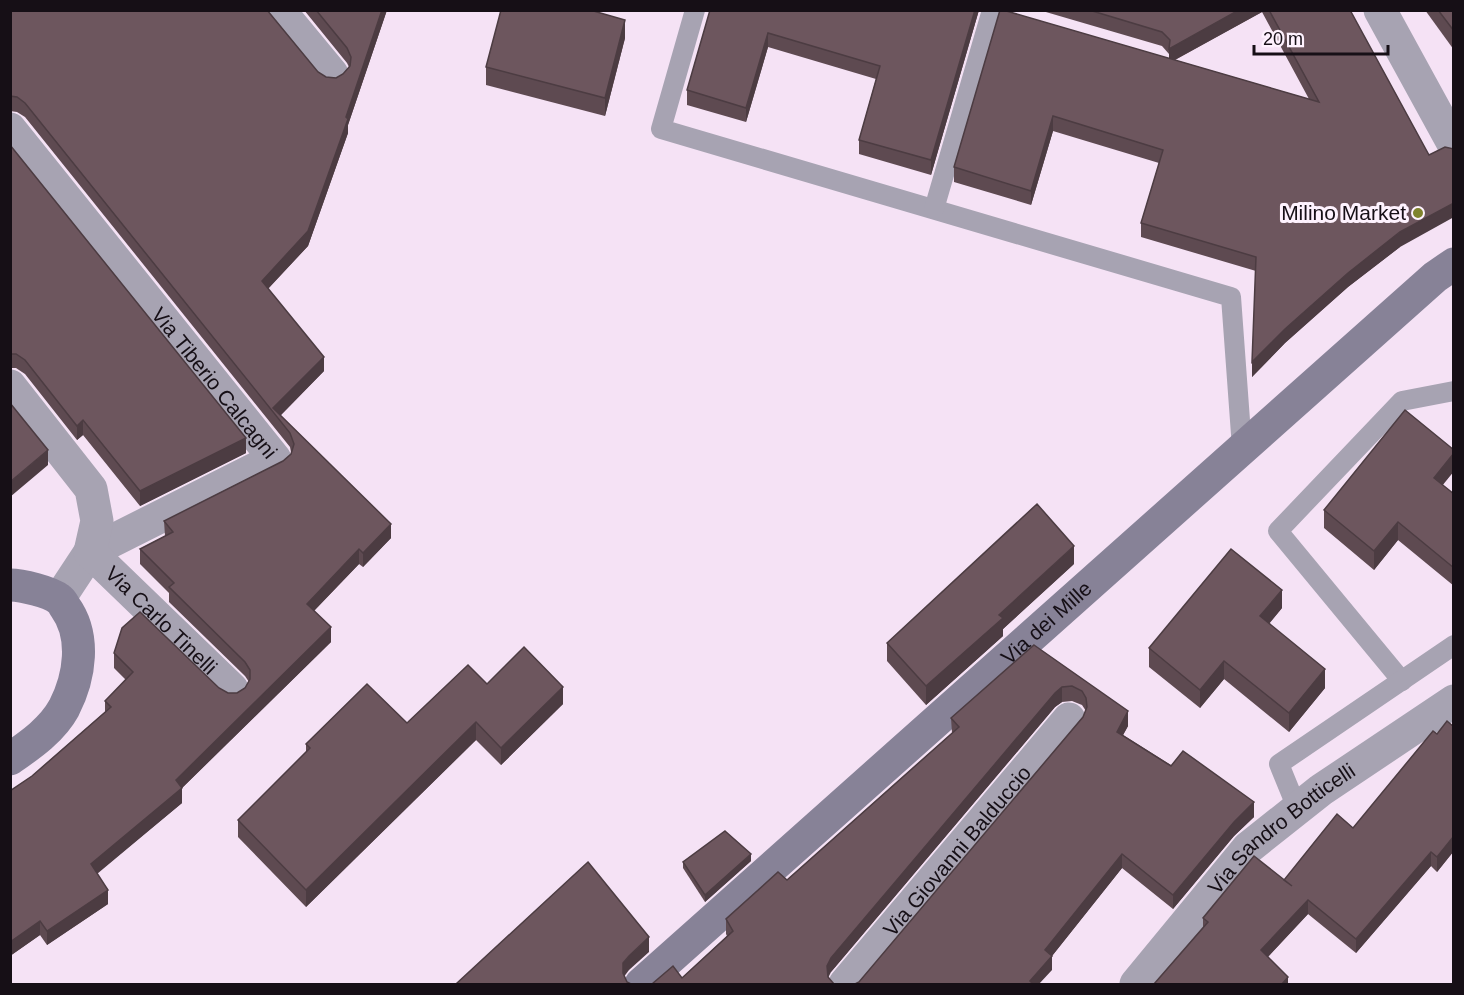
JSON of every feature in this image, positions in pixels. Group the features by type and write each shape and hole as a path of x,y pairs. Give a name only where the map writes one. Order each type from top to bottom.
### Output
{"main road":[{"name":"Via dei Mille","path":"641,984 1435,277 1454,264"},
{"path":"10,585 24,585 59,599 74,619 79,645 75,678 63,709 37,741 10,759"}],"street":[{"path":"279,10 332,74"},
{"path":"1380,10 1445,108 1454,145"},
{"name":"Via Tiberio Calcagni","path":"10,129 275,459 90,552 59,599"},
{"path":"10,386 91,489 97,521 90,552"},
{"name":"Via Carlo Tinelli","path":"90,552 232,689"},
{"name":"Via Sandro Botticelli","path":"1136,984 1248,848 1321,790 1454,701"},
{"name":"Via Giovanni Balduccio","path":"845,984 1069,719"}],"lane":[{"path":"695,10 661,129 1232,297 1242,448"},
{"path":"934,210 998,12"},
{"path":"1402,681 1278,531 1402,401 1454,391"},
{"path":"1297,808 1279,764 1454,645"}],"building":[{"path":"10,10 267,10 318,72 326,77 336,78 350,66 351,57 347,48 316,10 382,10 346,117 348,119 308,231 262,281 324,357 273,408 391,524 363,553 359,549 307,604 331,627 176,780 182,788 91,864 108,890 47,931 40,921 10,942 10,791 32,776 111,707 105,701 133,672 114,653 122,628 140,612 219,688 228,693 237,693 245,688 250,679 250,670 245,662 169,587 174,583 140,549 173,532 164,521 283,461 291,454 294,444 290,433 25,103 17,97 10,96"},
{"path":"501,10 590,10 625,20 605,98 486,67"},
{"path":"710,10 975,10 931,160 859,140 880,66 768,33 746,108 687,90"},
{"path":"1000,10 1319,102 1269,10 1350,10 1429,155 1445,147 1454,149 1454,203 1400,232 1348,273 1252,362 1256,257 1141,223 1163,150 1053,116 1031,191 954,167"},
{"path":"1089,10 1239,10 1169,49 1170,40 1162,32"},
{"path":"1438,10 1454,10 1454,31"},
{"path":"10,145 246,438 140,491 83,420 77,426 25,360 16,354 10,354"},
{"path":"10,403 48,450 10,482"},
{"path":"1405,410 1454,450 1434,478 1454,494 1454,568 1398,522 1374,551 1324,510"},
{"path":"1037,504 1074,546 999,615 1003,618 926,686 887,643"},
{"path":"1231,549 1282,590 1260,616 1325,669 1289,713 1224,661 1200,690 1149,648"},
{"path":"1034,645 1128,711 1117,732 1171,766 1183,751 1254,802 1234,822 1173,895 1122,854 1045,950 1052,956 1030,981 1033,984 855,984 1083,717 1087,707 1082,691 1072,686 1062,687 831,958 827,966 828,977 834,984 652,984 673,966 682,978 733,931 726,919 778,872 787,880 959,727 951,718"},
{"path":"524,647 563,687 501,748 476,722 306,890 238,820 310,748 306,744 367,684 407,723 468,665 487,684"},
{"path":"1447,721 1454,727 1454,838 1437,857 1431,852 1356,939 1308,900 1261,950 1288,977 1282,984 1154,984 1208,922 1203,918 1254,856 1284,880 1337,814 1353,828 1433,731 1437,734"},
{"path":"725,831 751,854 705,895 683,862"},
{"path":"588,862 649,937 623,963 623,973 627,982 631,984 456,984"}],"place":[{"name":"Milino Market","path":"1418,213"}]}
